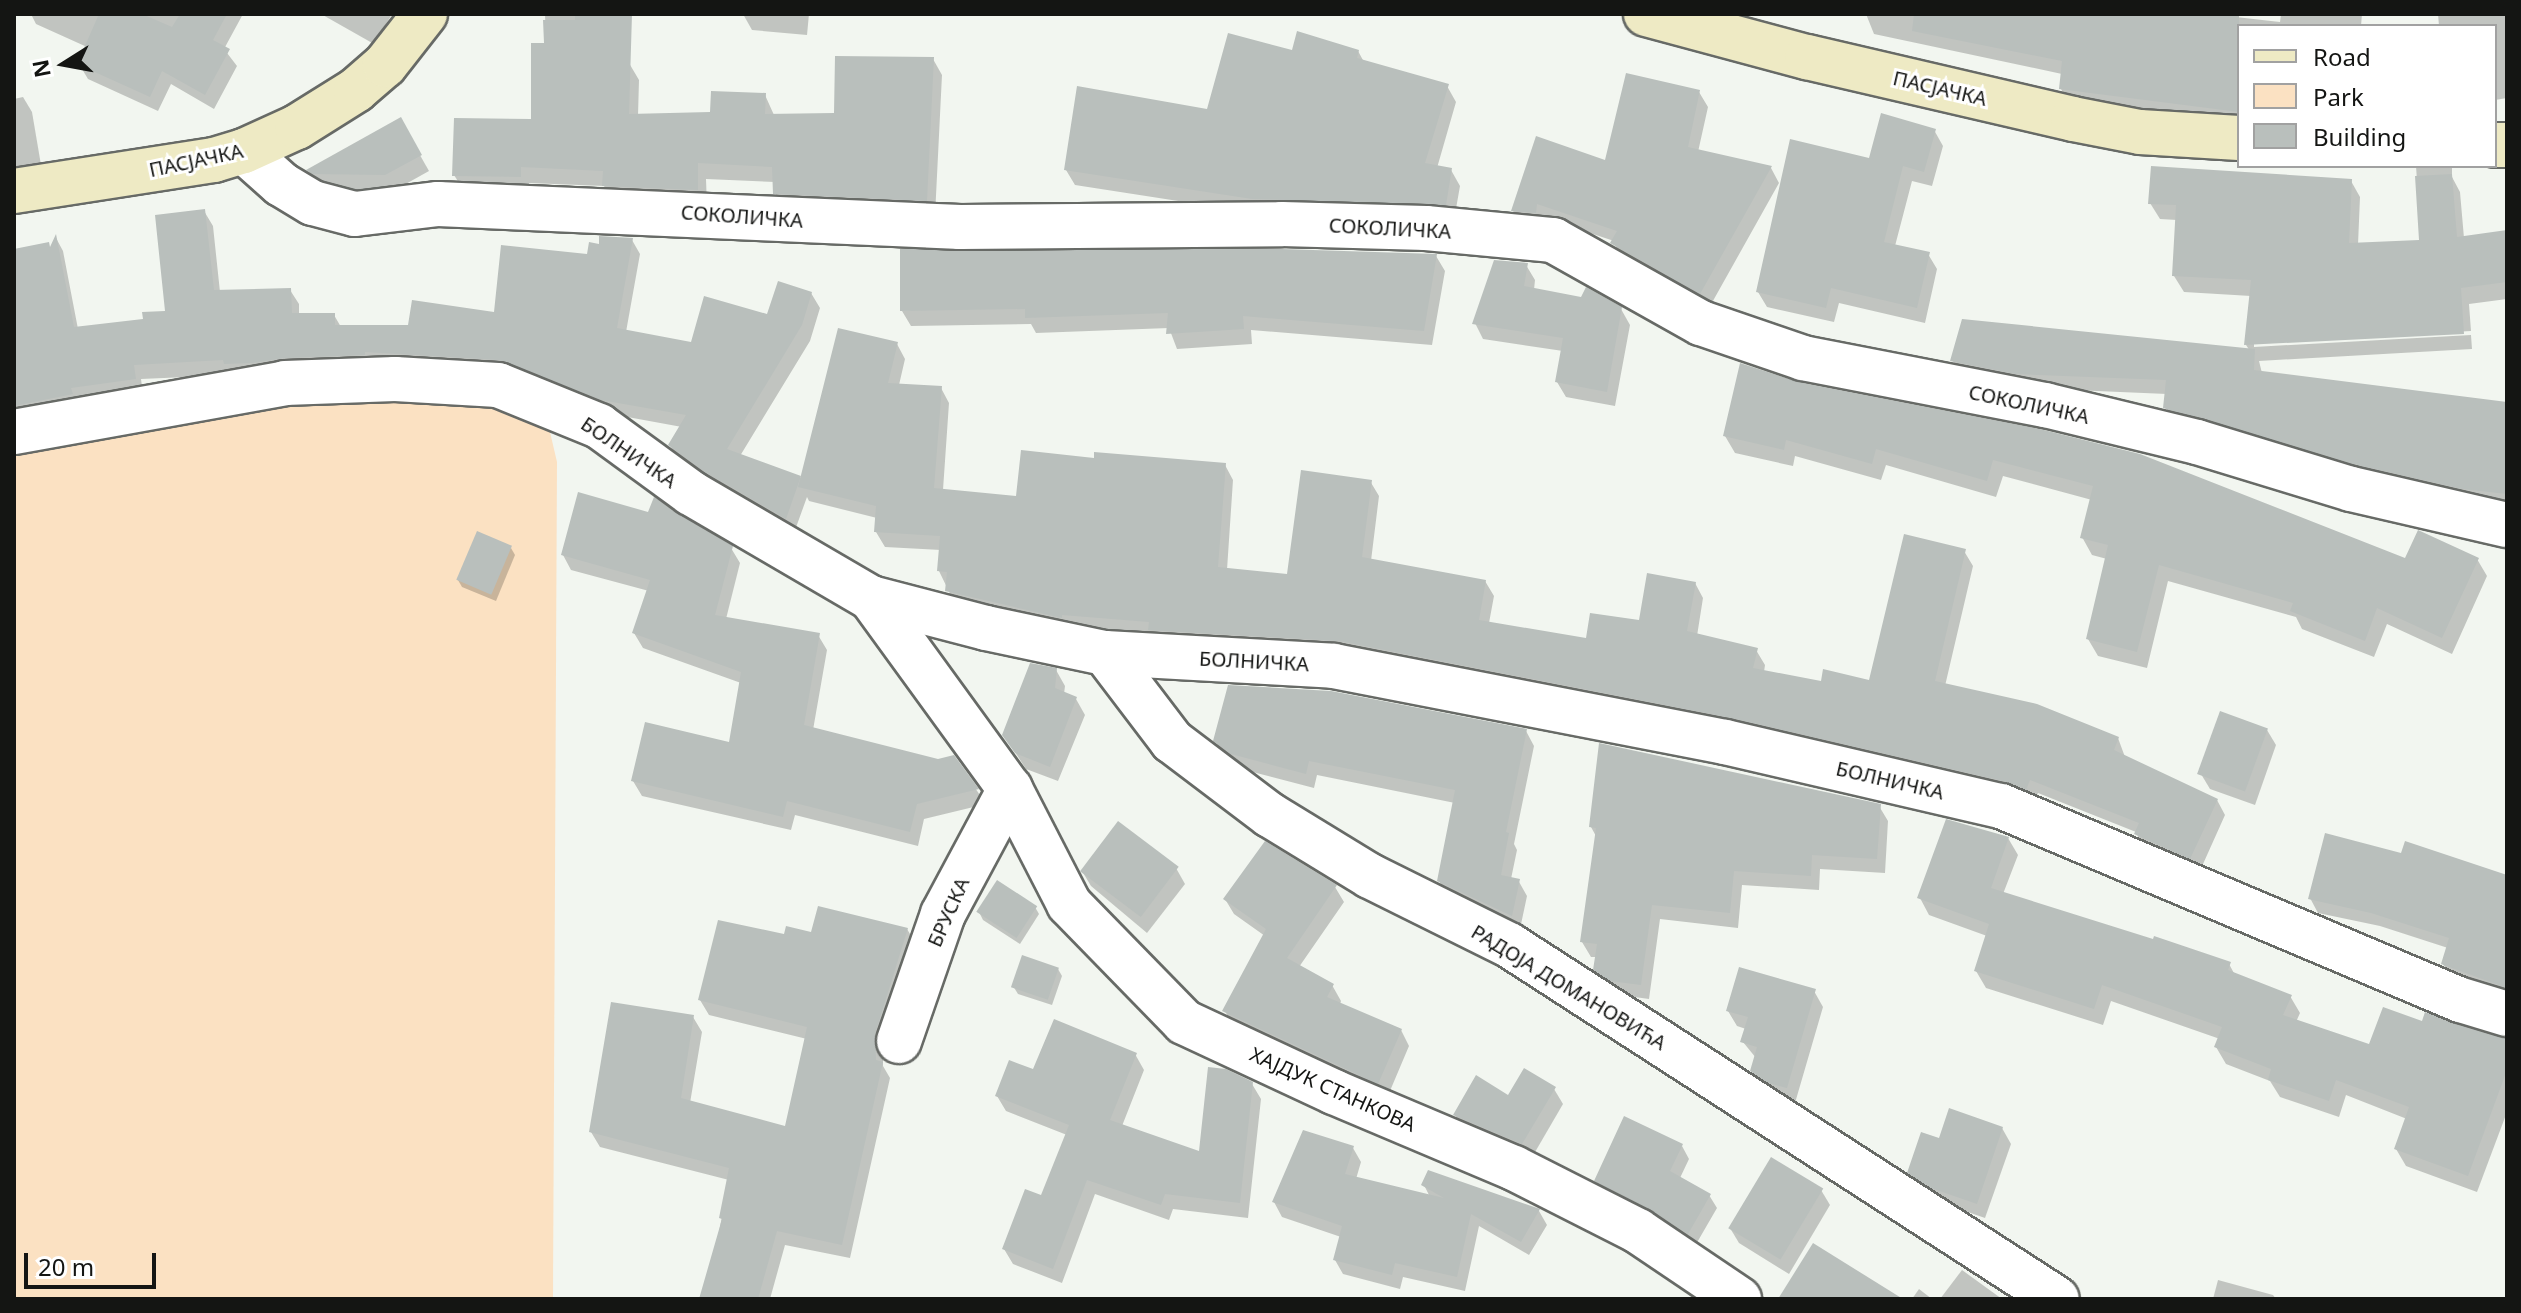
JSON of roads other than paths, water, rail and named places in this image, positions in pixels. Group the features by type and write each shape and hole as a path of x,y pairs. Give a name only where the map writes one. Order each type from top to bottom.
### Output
{"main road":[{"name":"ПАСЈАЧКА","path":"14,191 214,160 244,151 297,127 356,90 385,65 425,14"},
{"name":"ПАСЈАЧКА","path":"1646,14 1807,57 2073,119 2140,132 2237,138"}],"street":[{"name":"СОКОЛИЧКА","path":"244,151 281,184 313,203 355,214 438,204 960,227 1282,224 1426,228 1553,240 1701,323 1803,358 2045,405 2197,442 2351,489 2507,525"},
{"name":"БОЛНИЧКА","path":"14,432 285,383 395,379 498,385 599,426 691,493 871,598 986,628 1105,653 1334,666 1725,742 2001,806 2461,1000 2507,1014"},
{"name":"ХАЈДУК СТАНКОВА","path":"871,598 1010,789 1069,904 1184,1022 1334,1092 1514,1168 1638,1231 1739,1299"},
{"name":"РАДОЈА ДОМАНОВИЋА","path":"1105,653 1172,741 1270,815 1370,876 1509,945 2057,1299"},
{"name":"БРУСКА","path":"899,1041 943,914 1010,789"}]}
